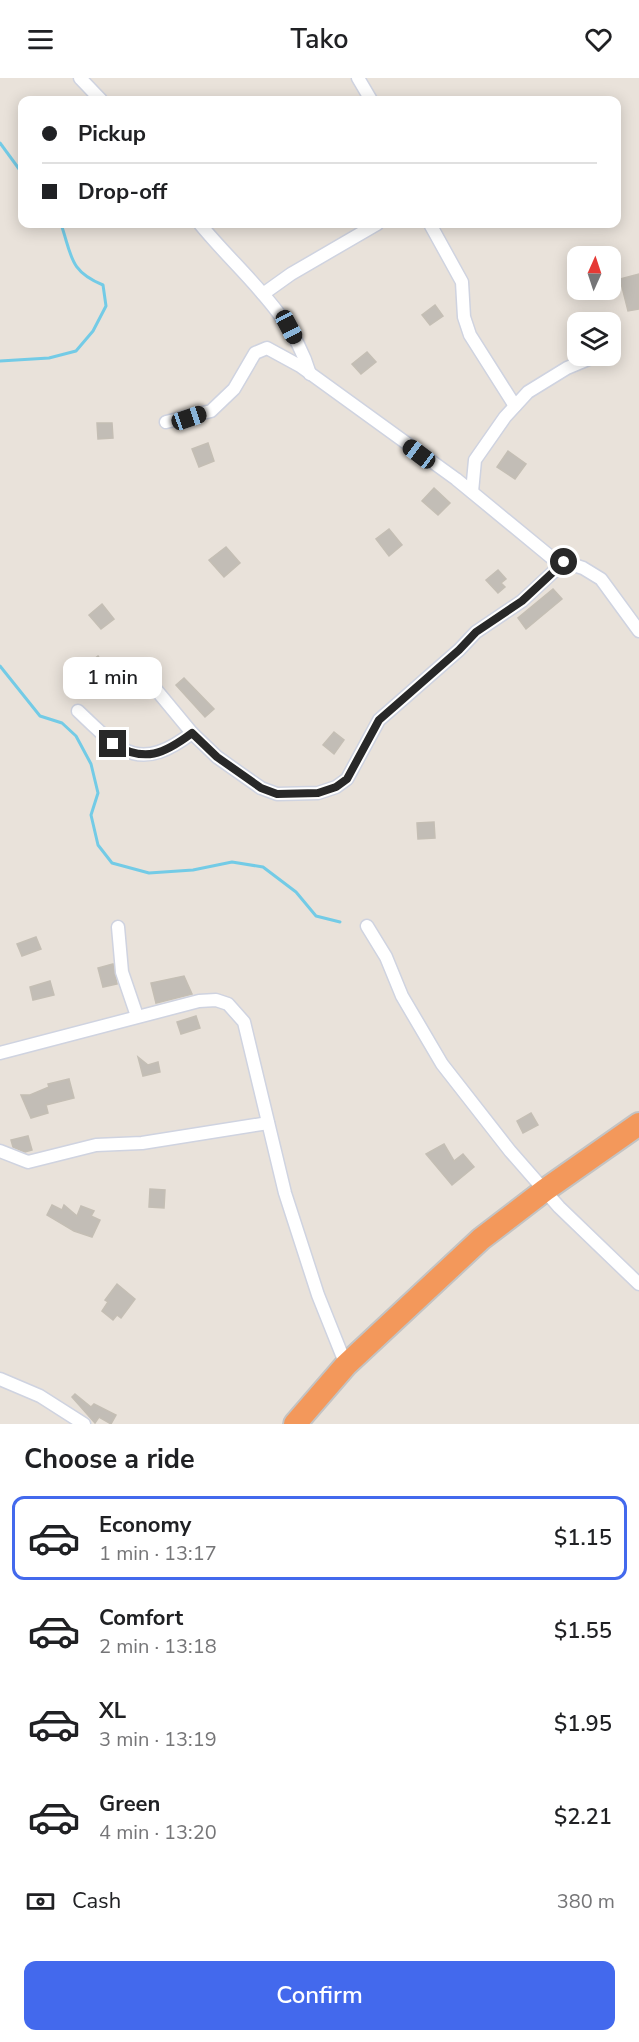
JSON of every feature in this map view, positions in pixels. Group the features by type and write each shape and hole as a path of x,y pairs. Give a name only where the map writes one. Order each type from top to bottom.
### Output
{"highway":[{"path":"295,1424 346,1365 481,1239 545,1190 639,1124"}],"street":[{"path":"80,78 97,96"},
{"path":"357,78 368,96"},
{"path":"204,228 263,294 289,327 306,358 310,374"},
{"path":"263,294 291,274 370,228"},
{"path":"432,228 462,282 464,317 470,335 516,406"},
{"path":"166,422 211,411 234,389 250,360 260,349 267,348 310,374 472,492 537,548 552,558 589,571 601,579 639,631"},
{"path":"472,492 475,460 480,451 516,406 538,386 572,366"},
{"path":"139,669 192,733 217,757 261,788 277,794 318,793 336,787 347,779 379,720 459,650 476,632 522,601 564,562"},
{"path":"78,711 113,744 137,755 161,753 192,733"},
{"path":"367,926 386,957 402,996 442,1064 503,1143 576,1225 639,1284"},
{"path":"118,927 122,972 137,1016"},
{"path":"0,1053 199,1001 216,1000 236,1009 244,1022 285,1193 318,1295 346,1365"},
{"path":"0,1151 28,1162 96,1145 142,1143 268,1123"},
{"path":"0,1379 40,1396 84,1424"}],"building":[{"path":"639,274 639,309 628,311 621,279"},
{"path":"435,305 443,316 430,325 422,315"},
{"path":"367,352 376,362 361,374 352,364"},
{"path":"97,423 112,423 113,438 98,439"},
{"path":"208,443 214,461 199,467 192,449"},
{"path":"508,451 526,464 515,479 497,467"},
{"path":"434,488 450,503 438,515 422,501"},
{"path":"389,529 402,545 389,556 376,539"},
{"path":"226,547 240,563 224,577 209,560"},
{"path":"498,570 506,579 501,583 505,587 498,593 486,580"},
{"path":"553,589 562,599 526,629 518,618"},
{"path":"102,604 114,619 101,629 89,615"},
{"path":"98,656 110,673 97,683 92,675 77,686 68,673 76,668 78,671"},
{"path":"184,678 214,709 205,717 176,685"},
{"path":"334,732 344,740 334,754 323,745"},
{"path":"434,822 435,838 418,839 417,823"},
{"path":"36,937 41,949 22,956 17,944"},
{"path":"113,964 117,984 103,987 98,968"},
{"path":"184,976 192,994 156,1003 151,983"},
{"path":"50,981 54,995 33,1000 30,987"},
{"path":"196,1016 200,1028 181,1034 177,1022"},
{"path":"138,1057 148,1065 158,1062 160,1072 143,1076"},
{"path":"69,1079 74,1098 46,1105 48,1113 31,1118 21,1095 30,1095 49,1087 48,1084"},
{"path":"531,1113 538,1125 523,1133 517,1121"},
{"path":"28,1136 32,1150 25,1152 13,1147 11,1140"},
{"path":"444,1144 454,1161 463,1154 474,1167 452,1185 426,1154"},
{"path":"150,1189 165,1190 164,1208 149,1207"},
{"path":"52,1205 62,1210 64,1205 77,1216 81,1206 94,1211 91,1216 100,1220 92,1237 74,1231 47,1215"},
{"path":"117,1284 135,1299 121,1318 117,1315 113,1320 102,1311 108,1302 105,1300"},
{"path":"75,1394 91,1407 94,1404 116,1415 111,1424 99,1417 95,1423 72,1397"}],"waterway":[{"path":"0,143 18,168"},
{"path":"0,361 49,358 76,351 93,331 106,306 103,285 92,280 78,268 70,254 62,228"},
{"path":"0,666 40,716 62,723 76,736 91,764 98,793 91,815 98,845 112,863 149,873 193,870 232,862 263,867 296,892 316,916 340,922"}],"route":[{"path":"113,744 137,755 161,753 192,733 217,757 261,788 277,794 318,793 336,787 347,779 364,742 379,720 459,650 476,632 522,601 564,562"}]}
